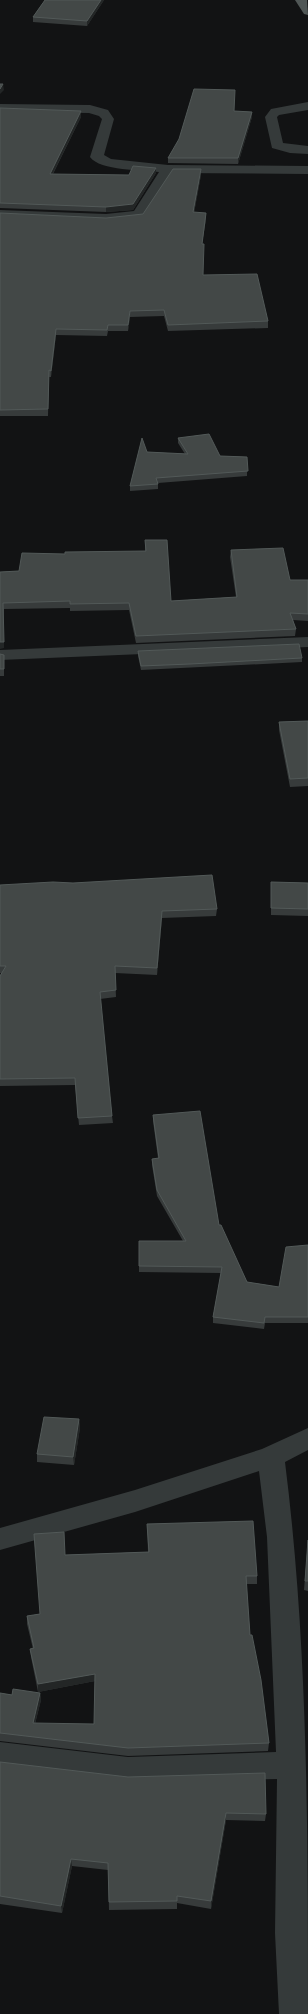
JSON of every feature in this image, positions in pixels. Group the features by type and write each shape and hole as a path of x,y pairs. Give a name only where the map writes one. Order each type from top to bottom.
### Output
{"main road":[{"path":"301,0 308,12"}],"street":[{"path":"308,106 275,112 271,117 277,145 290,149 308,150"},
{"path":"0,108 90,109 104,113 108,119 97,157 108,163 168,169 308,170"},
{"path":"0,214 106,218 138,215 168,169"},
{"path":"0,655 308,642"},
{"path":"0,1539 135,1501 271,1457 308,1438"},
{"path":"271,1457 281,1537 292,1765 291,1933 295,2014"},
{"path":"0,1756 128,1770 292,1765"}],"building":[{"path":"45,0 101,0 87,21 33,17"},
{"path":"194,89 235,90 234,111 252,112 238,158 168,158 179,139"},
{"path":"0,108 81,111 50,174 129,175 133,166 156,168 133,204 106,207 0,203"},
{"path":"173,169 201,169 193,212 206,213 202,244 204,244 203,275 257,274 268,321 168,325 164,310 130,311 128,325 108,325 107,330 56,329 51,371 49,370 48,409 0,410 0,213 106,218 143,214"},
{"path":"209,434 220,456 247,457 248,471 156,478 158,484 130,486 142,438 147,452 188,454 178,438"},
{"path":"145,540 167,540 171,601 237,597 231,550 283,548 290,580 308,580 308,614 290,613 296,629 136,636 129,603 70,604 70,601 3,603 4,642 0,642 0,572 19,571 22,553 65,554 65,552 146,551"},
{"path":"299,644 302,658 190,664 141,666 138,651"},
{"path":"0,654 4,655 4,669 0,669"},
{"path":"308,721 308,778 290,779 279,722"},
{"path":"212,875 217,909 162,911 157,968 115,966 116,990 100,992 112,1116 78,1118 75,1078 0,1079 0,976 6,966 0,966 0,885 53,882 73,883"},
{"path":"271,882 308,883 308,909 271,908"},
{"path":"200,1111 219,1225 221,1225 247,1282 279,1287 286,1247 308,1245 308,1317 265,1317 264,1323 213,1317 222,1267 139,1266 139,1241 186,1241 157,1190 152,1159 159,1158 153,1115"},
{"path":"44,1417 79,1419 73,1457 37,1454"},
{"path":"253,1521 257,1576 246,1576 250,1635 252,1635 261,1680 269,1743 128,1748 0,1733 0,1693 12,1695 13,1689 40,1693 33,1723 94,1724 95,1674 38,1684 30,1649 34,1648 27,1616 40,1614 34,1534 64,1532 65,1555 149,1552 147,1524"},
{"path":"308,1540 308,1581 305,1581"},
{"path":"0,1762 128,1777 265,1773 266,1814 226,1813 211,1901 177,1896 177,1901 109,1902 108,1863 71,1859 61,1906 0,1896"}]}
